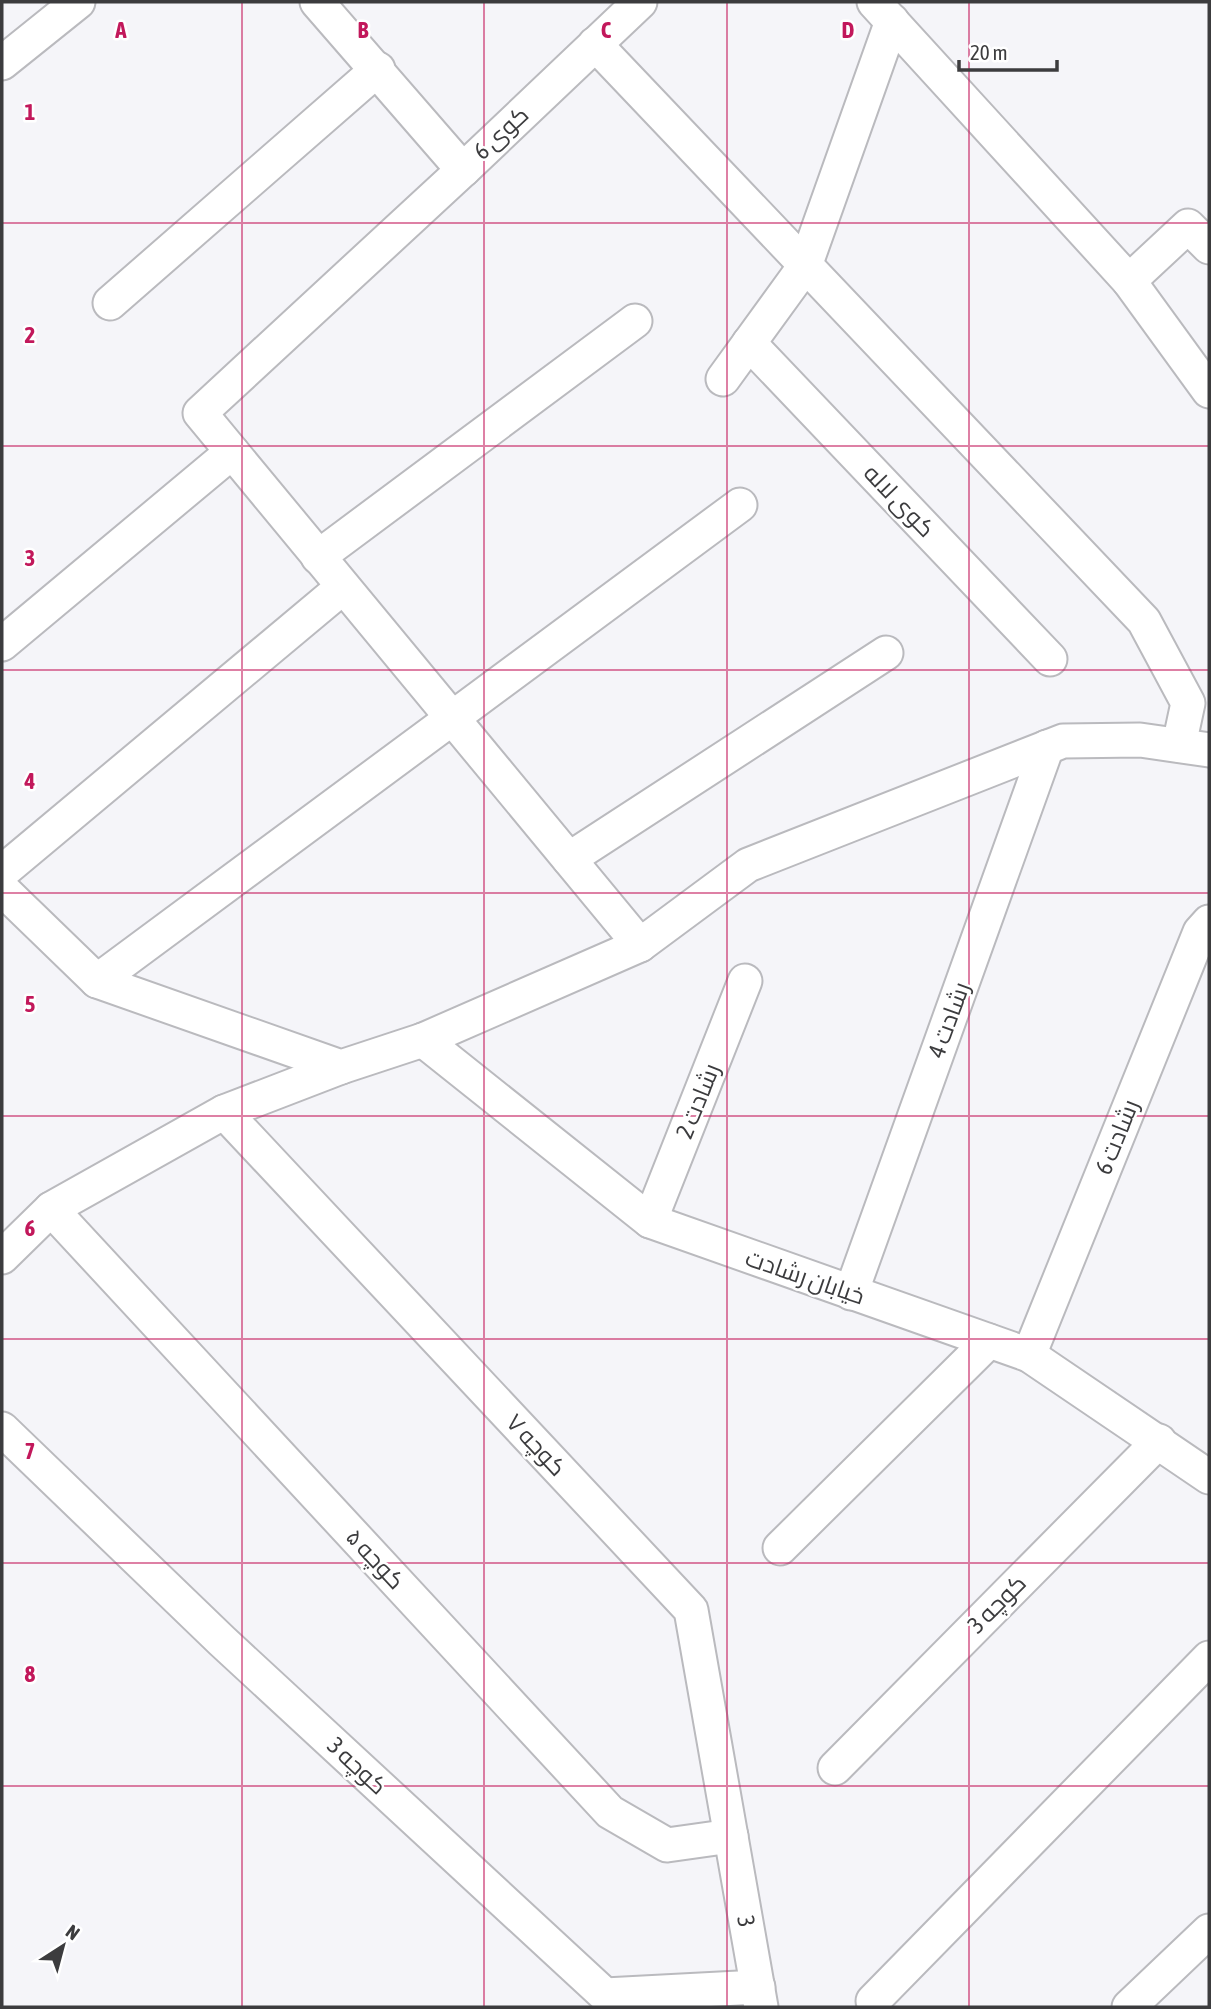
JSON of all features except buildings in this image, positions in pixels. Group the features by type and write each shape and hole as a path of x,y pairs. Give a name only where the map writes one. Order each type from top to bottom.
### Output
{"street":[{"path":"2,63 78,2"},
{"name":"کوی 6","path":"317,2 463,170 640,2"},
{"path":"723,379 805,266 883,12"},
{"path":"883,12 1129,281 1209,391"},
{"path":"2,1257 51,1209 224,1112 341,1067 423,1040 640,945 748,865 1063,741 1140,740 1201,747 1188,703 1144,621 595,44"},
{"path":"110,303 378,69"},
{"path":"463,170 201,413 450,719 640,945"},
{"path":"1129,281 1188,226 1209,247"},
{"path":"318,558 635,321"},
{"name":"کوی لاله","path":"749,343 1049,659"},
{"path":"2,644 232,452"},
{"path":"97,981 740,505"},
{"path":"2,872 343,587"},
{"path":"569,859 886,653"},
{"name":"رشادت 4","path":"850,1293 1047,747"},
{"path":"2,889 97,981 341,1067"},
{"name":"رشادت 6","path":"1029,1355 1200,932 1209,922"},
{"name":"رشادت 2","path":"650,1221 745,981"},
{"name":"خیابان رشادت","path":"423,1040 650,1221 1029,1355 1209,1477"},
{"name":"کوچه ۷","path":"224,1112 691,1610 731,1836"},
{"name":"کوچه ۵","path":"51,1209 610,1812 667,1845 731,1836"},
{"path":"780,1548 989,1341"},
{"name":"کوچه 3","path":"2,1429 222,1641 605,1995 760,1997"},
{"name":"کوچه 3","path":"835,1768 1159,1441"},
{"path":"873,2001 1209,1658"},
{"name":"3","path":"731,1836 760,1997"},
{"path":"1129,2007 1209,1931"}]}
